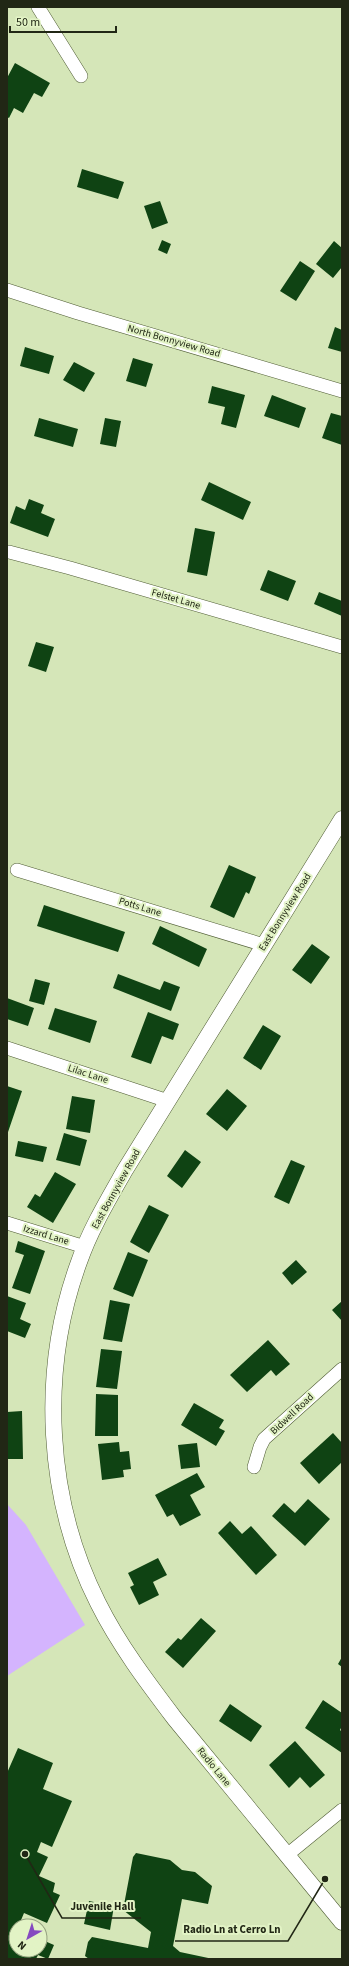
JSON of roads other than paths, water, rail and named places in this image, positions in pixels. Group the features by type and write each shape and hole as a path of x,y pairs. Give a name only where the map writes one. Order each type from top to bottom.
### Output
{"street":[{"path":"38,7 81,76"},
{"name":"North Bonnyview Road","path":"7,290 78,313 342,391"},
{"name":"Felstet Lane","path":"9,552 342,647"},
{"name":"East Bonnyview Road","path":"98,1603 77,1553 68,1521 58,1481 54,1437 55,1374 61,1330 73,1278 85,1247 118,1183 342,819"},
{"name":"Potts Lane","path":"17,870 264,945"},
{"name":"Lilac Lane","path":"7,1048 168,1101"},
{"name":"Izzard Lane","path":"7,1223 85,1247"},
{"name":"Bidwell Road","path":"254,1467 258,1452 264,1439 342,1369"},
{"name":"Radio Lane","path":"98,1603 114,1634 150,1686 342,1922"},
{"path":"287,1855 342,1810"}],"place":[{"name":"Juvenile Hall","path":"25,1854"},
{"name":"Radio Ln at Cerro Ln","path":"325,1879"}]}
